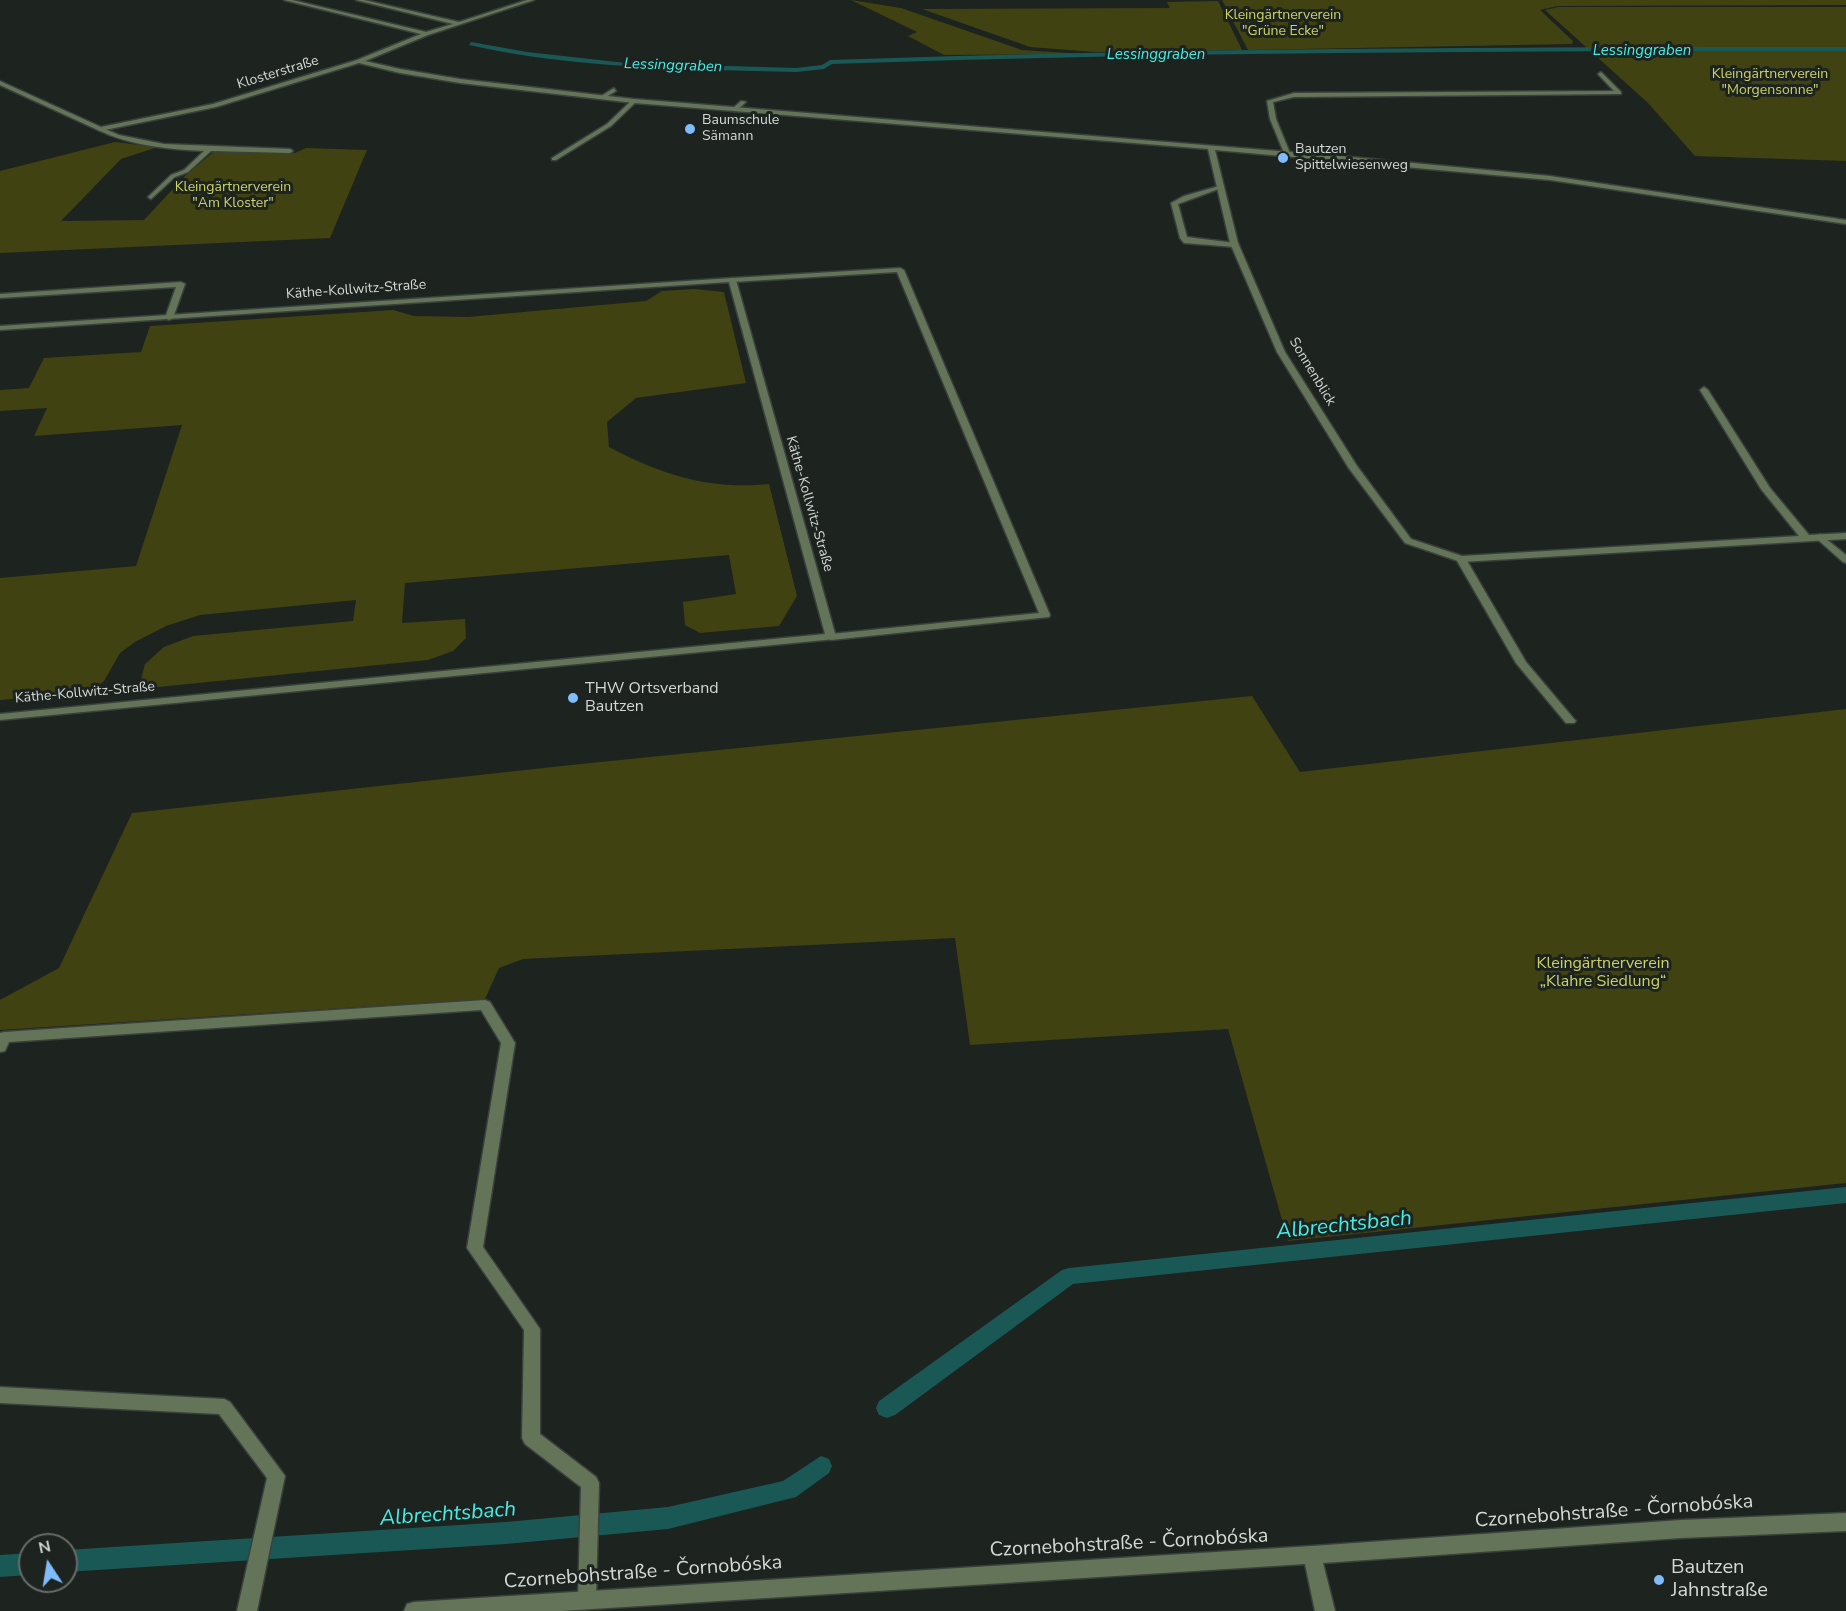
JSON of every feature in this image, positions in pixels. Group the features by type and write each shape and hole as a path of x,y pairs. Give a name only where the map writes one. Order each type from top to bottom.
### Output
{"street":[{"path":"286,0 426,34"},
{"path":"358,0 459,23"},
{"name":"Klosterstraße","path":"100,129 214,106 359,61 426,34 532,0"},
{"path":"359,61 430,76 601,98 1287,153 1550,178 1846,222"},
{"path":"1287,153 1270,101 1279,97 1619,93 1601,74"},
{"path":"0,83 126,141 165,146 290,151"},
{"path":"601,98 615,90"},
{"path":"554,159 609,125 634,101"},
{"path":"734,110 743,102"},
{"path":"151,196 173,176 186,171 211,148"},
{"name":"Sonnenblick","path":"1211,148 1234,245 1281,352 1353,467 1408,541 1461,559 1846,536"},
{"path":"1221,188 1186,197 1174,203 1184,238 1187,241 1234,245"},
{"path":"732,280 900,270 1045,615 831,637"},
{"name":"Käthe-Kollwitz-Straße","path":"0,328 732,280 831,637 0,717"},
{"path":"0,296 181,284 169,318"},
{"path":"1704,390 1766,489 1806,538"},
{"path":"1820,537 1846,560"},
{"path":"1461,559 1521,663 1570,721"},
{"path":"0,1047 4,1037 485,1005 508,1043 475,1248 532,1329 531,1438 590,1483 587,1599"},
{"path":"0,1395 224,1407 276,1476 247,1611"},
{"name":"Czornebohstraße - Čornobóska","path":"414,1611 508,1608 587,1599 1312,1555 1681,1529 1846,1522"},
{"path":"1312,1555 1325,1611"}],"green space":[{"path":"851,0 901,8 1022,50 1083,54 944,55 908,36 917,32"},
{"name":"Kleingärtnerverein \"Grüne Ecke\"","path":"1222,0 1846,0 1846,5 1558,6 1540,10 1573,41 1572,44 1248,50"},
{"path":"1218,1 1242,50 1095,52 1030,47 922,9 1170,8 1167,2"},
{"name":"Kleingärtnerverein \"Morgensonne\"","path":"1558,7 1846,7 1846,161 1695,156 1648,103 1545,10"},
{"name":"Kleingärtnerverein \"Am Kloster\"","path":"115,142 158,147 121,159 61,221 144,220 186,175 216,150 295,153 306,148 367,150 330,238 0,253 0,171"},
{"path":"694,289 724,292 746,383 636,398 607,422 609,447 667,473 686,478 726,485 769,484 797,596 779,626 700,633 685,625 683,602 736,594 729,555 405,583 402,623 465,619 466,638 453,651 428,660 148,688 140,683 145,664 164,647 193,636 353,621 356,600 200,615 166,626 135,642 120,653 104,681 92,692 0,700 0,578 136,566 182,425 34,436 47,408 0,411 0,390 29,388 44,358 141,352 150,326 393,310 414,316 468,317 646,301 662,291"},
{"name":"Kleingärtnerverein „Klahre Siedlung“","path":"1252,696 1300,772 1846,709 1846,1183 1288,1241 1228,1029 970,1045 955,938 523,959 499,968 485,999 0,1030 0,1000 59,968 132,813 571,765"}],"waterway":[{"name":"Lessinggraben","path":"471,44 527,54 626,65 796,70 824,67 830,62 996,56 1560,49 1846,49"},
{"name":"Albrechtsbach","path":"887,1408 1069,1276 1846,1195"},
{"name":"Albrechtsbach","path":"78,1560 506,1533 668,1518 788,1490 821,1466"},
{"name":"Albrechtsbach","path":"0,1566 18,1565"}],"place":[{"name":"Baumschule Sämann","path":"690,129"},
{"name":"Bautzen Spittelwiesenweg","path":"1283,158"},
{"name":"THW Ortsverband Bautzen","path":"573,698"},
{"name":"Bautzen Jahnstraße","path":"1659,1580"}]}
